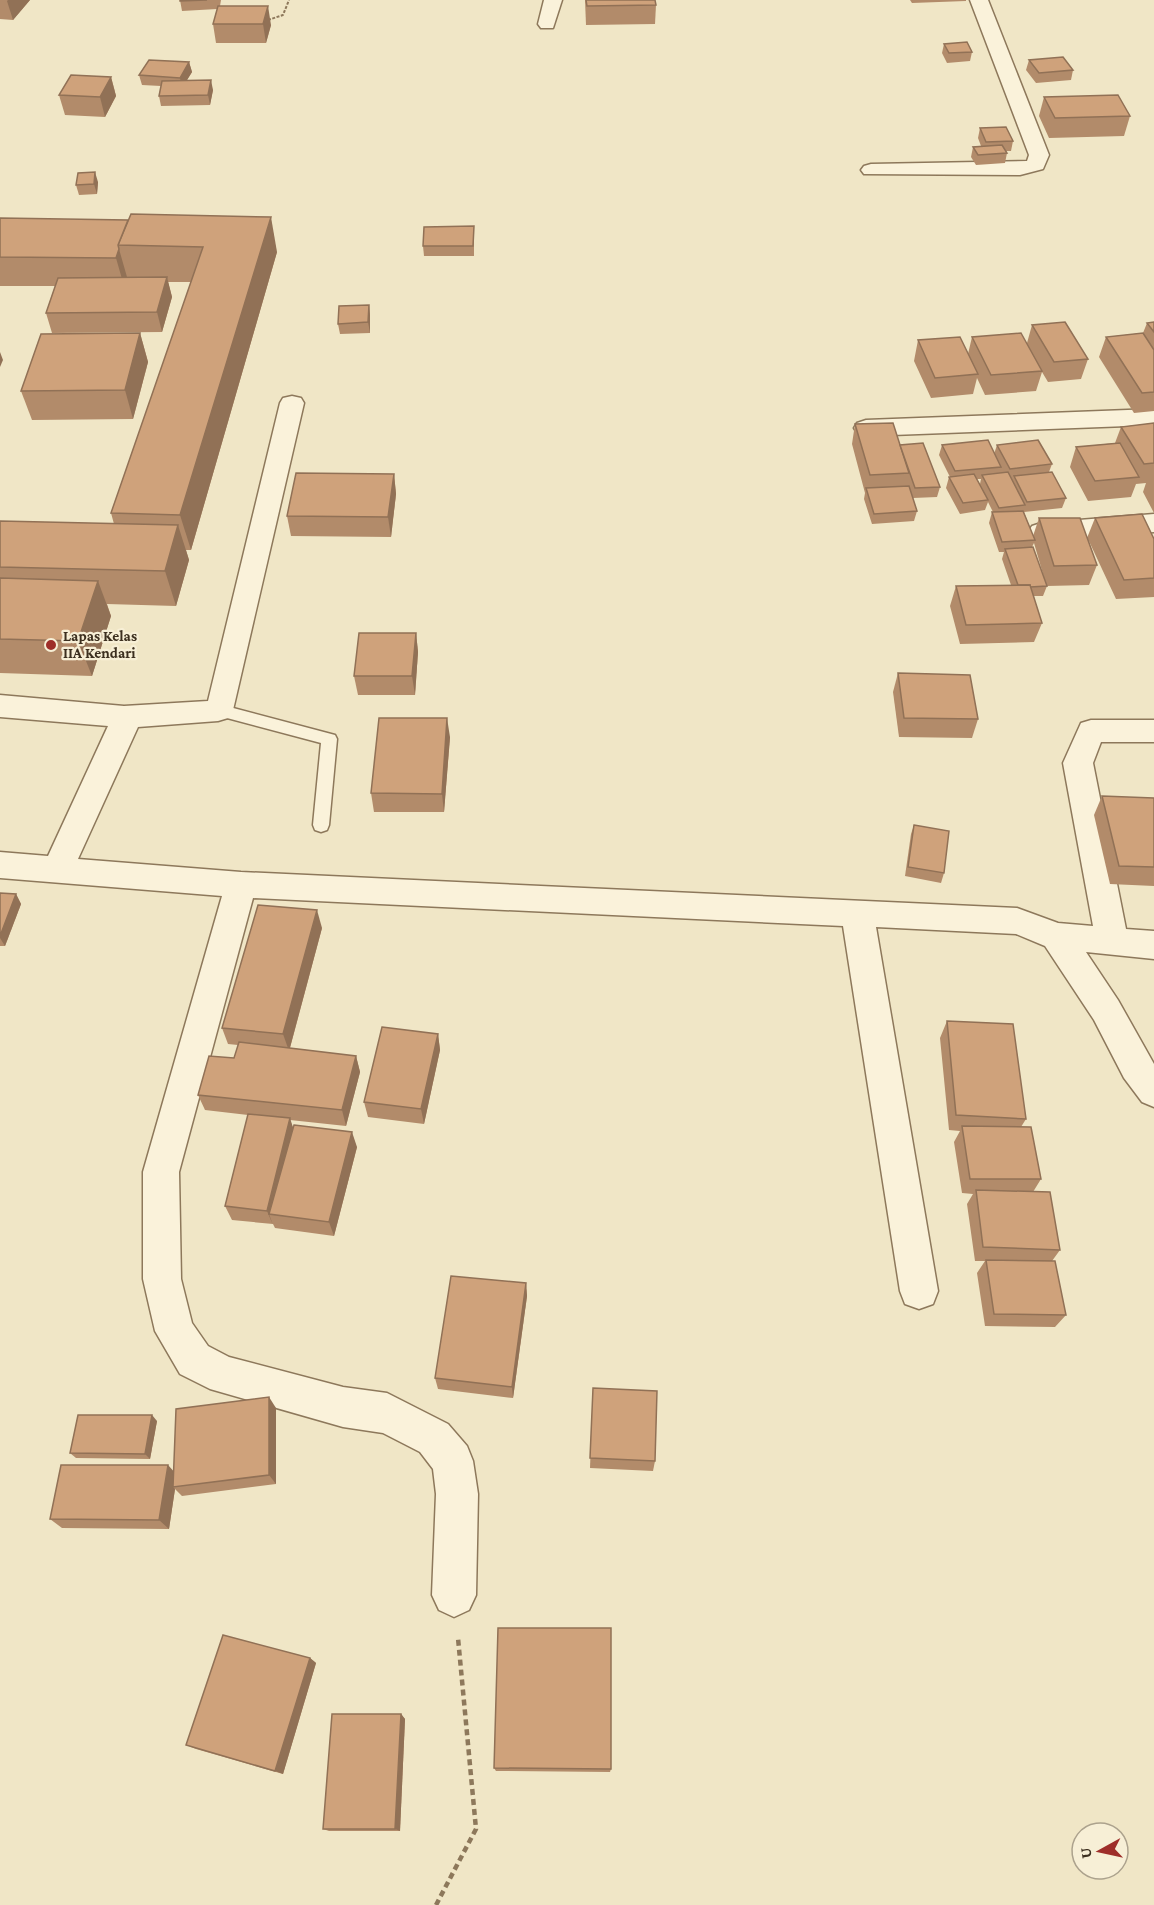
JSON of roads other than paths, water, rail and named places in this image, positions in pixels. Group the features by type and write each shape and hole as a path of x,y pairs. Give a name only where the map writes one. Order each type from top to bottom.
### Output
{"street":[{"path":"547,24 553,0"},
{"path":"871,170 1020,169 1036,165 1039,155 979,0"},
{"path":"0,706 124,717 218,710 292,403"},
{"path":"866,428 1154,417"},
{"path":"1041,532 1154,523"},
{"path":"58,869 123,728 124,717"},
{"path":"1112,941 1078,763 1091,731 1154,731"},
{"path":"0,865 241,885 1017,921 1057,936 1154,945"},
{"path":"241,885 161,1172 162,1279 175,1331 194,1359 224,1375 343,1407 387,1413 434,1438 452,1461 457,1494 454,1595"},
{"path":"857,913 919,1291"},
{"path":"1057,936 1106,1010 1136,1067 1154,1091"}],"lane":[{"path":"218,710 329,739 321,825"}],"place":[{"name":"Lapas Kelas IIA Kendari","path":"51,645"}]}
